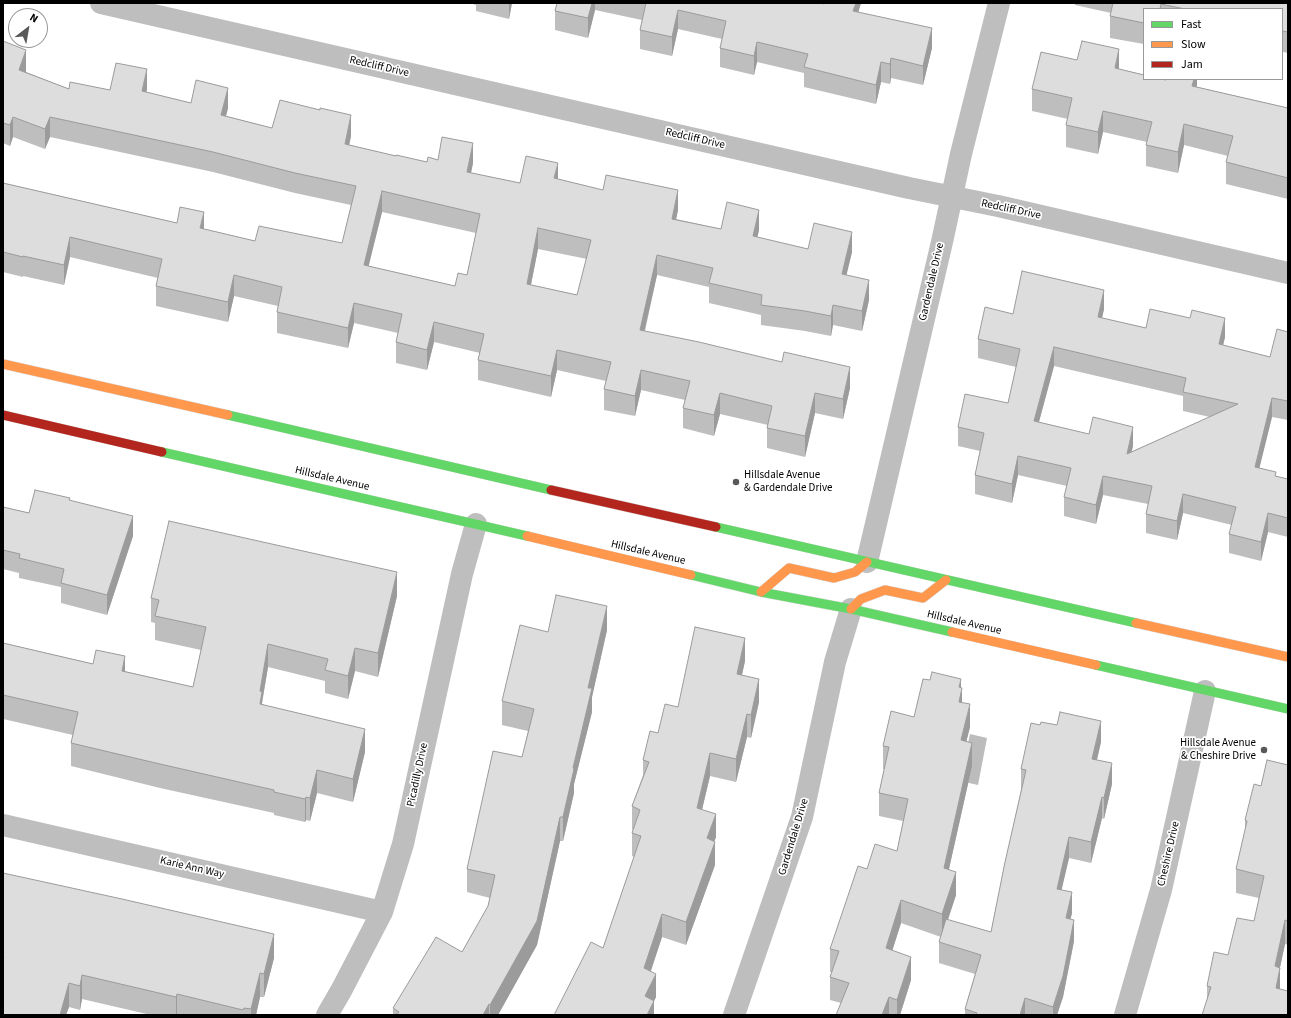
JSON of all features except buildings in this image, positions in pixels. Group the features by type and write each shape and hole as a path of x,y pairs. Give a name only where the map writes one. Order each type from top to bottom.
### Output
{"highway":[{"path":"3,364 946,580 1288,656"},
{"name":"Hillsdale Avenue","path":"3,415 476,524 761,592 851,609 1288,709"},
{"path":"761,592 789,568 834,578 855,572 867,562"},
{"path":"851,609 861,599 885,590 923,598 946,580"}],"street":[{"name":"Redcliff Drive","path":"101,3 1288,273"},
{"name":"Gardendale Drive","path":"867,562 942,242 950,197 998,3"},
{"name":"Picadilly Drive","path":"327,1015 382,912 403,844 462,574 476,524"},
{"name":"Gardendale Drive","path":"734,1015 802,817 835,662 851,609"},
{"name":"Cheshire Drive","path":"1125,1015 1161,890 1205,691"},
{"name":"Karie Ann Way","path":"3,824 382,912"}],"shaded area":[{"path":"970,734 987,738 978,785 960,781"}],"traffic: fast":[{"path":"228,415 551,490"},
{"path":"162,452 527,536"},
{"path":"716,527 1136,623"},
{"path":"691,575 761,592 851,609 952,632"},
{"path":"1096,665 1288,709"}],"traffic: slow":[{"path":"3,364 228,415"},
{"path":"527,536 691,575"},
{"path":"761,592 789,568 834,578 855,572 867,562"},
{"path":"851,609 861,599 885,590 923,598 946,580"},
{"path":"1136,623 1288,657"},
{"path":"952,632 1096,665"}],"traffic: jam":[{"path":"3,415 162,452"},
{"path":"551,490 716,527"}],"place":[{"name":"Hillsdale Avenue & Gardendale Drive","path":"736,482"},
{"name":"Hillsdale Avenue & Cheshire Drive","path":"1264,750"}]}
